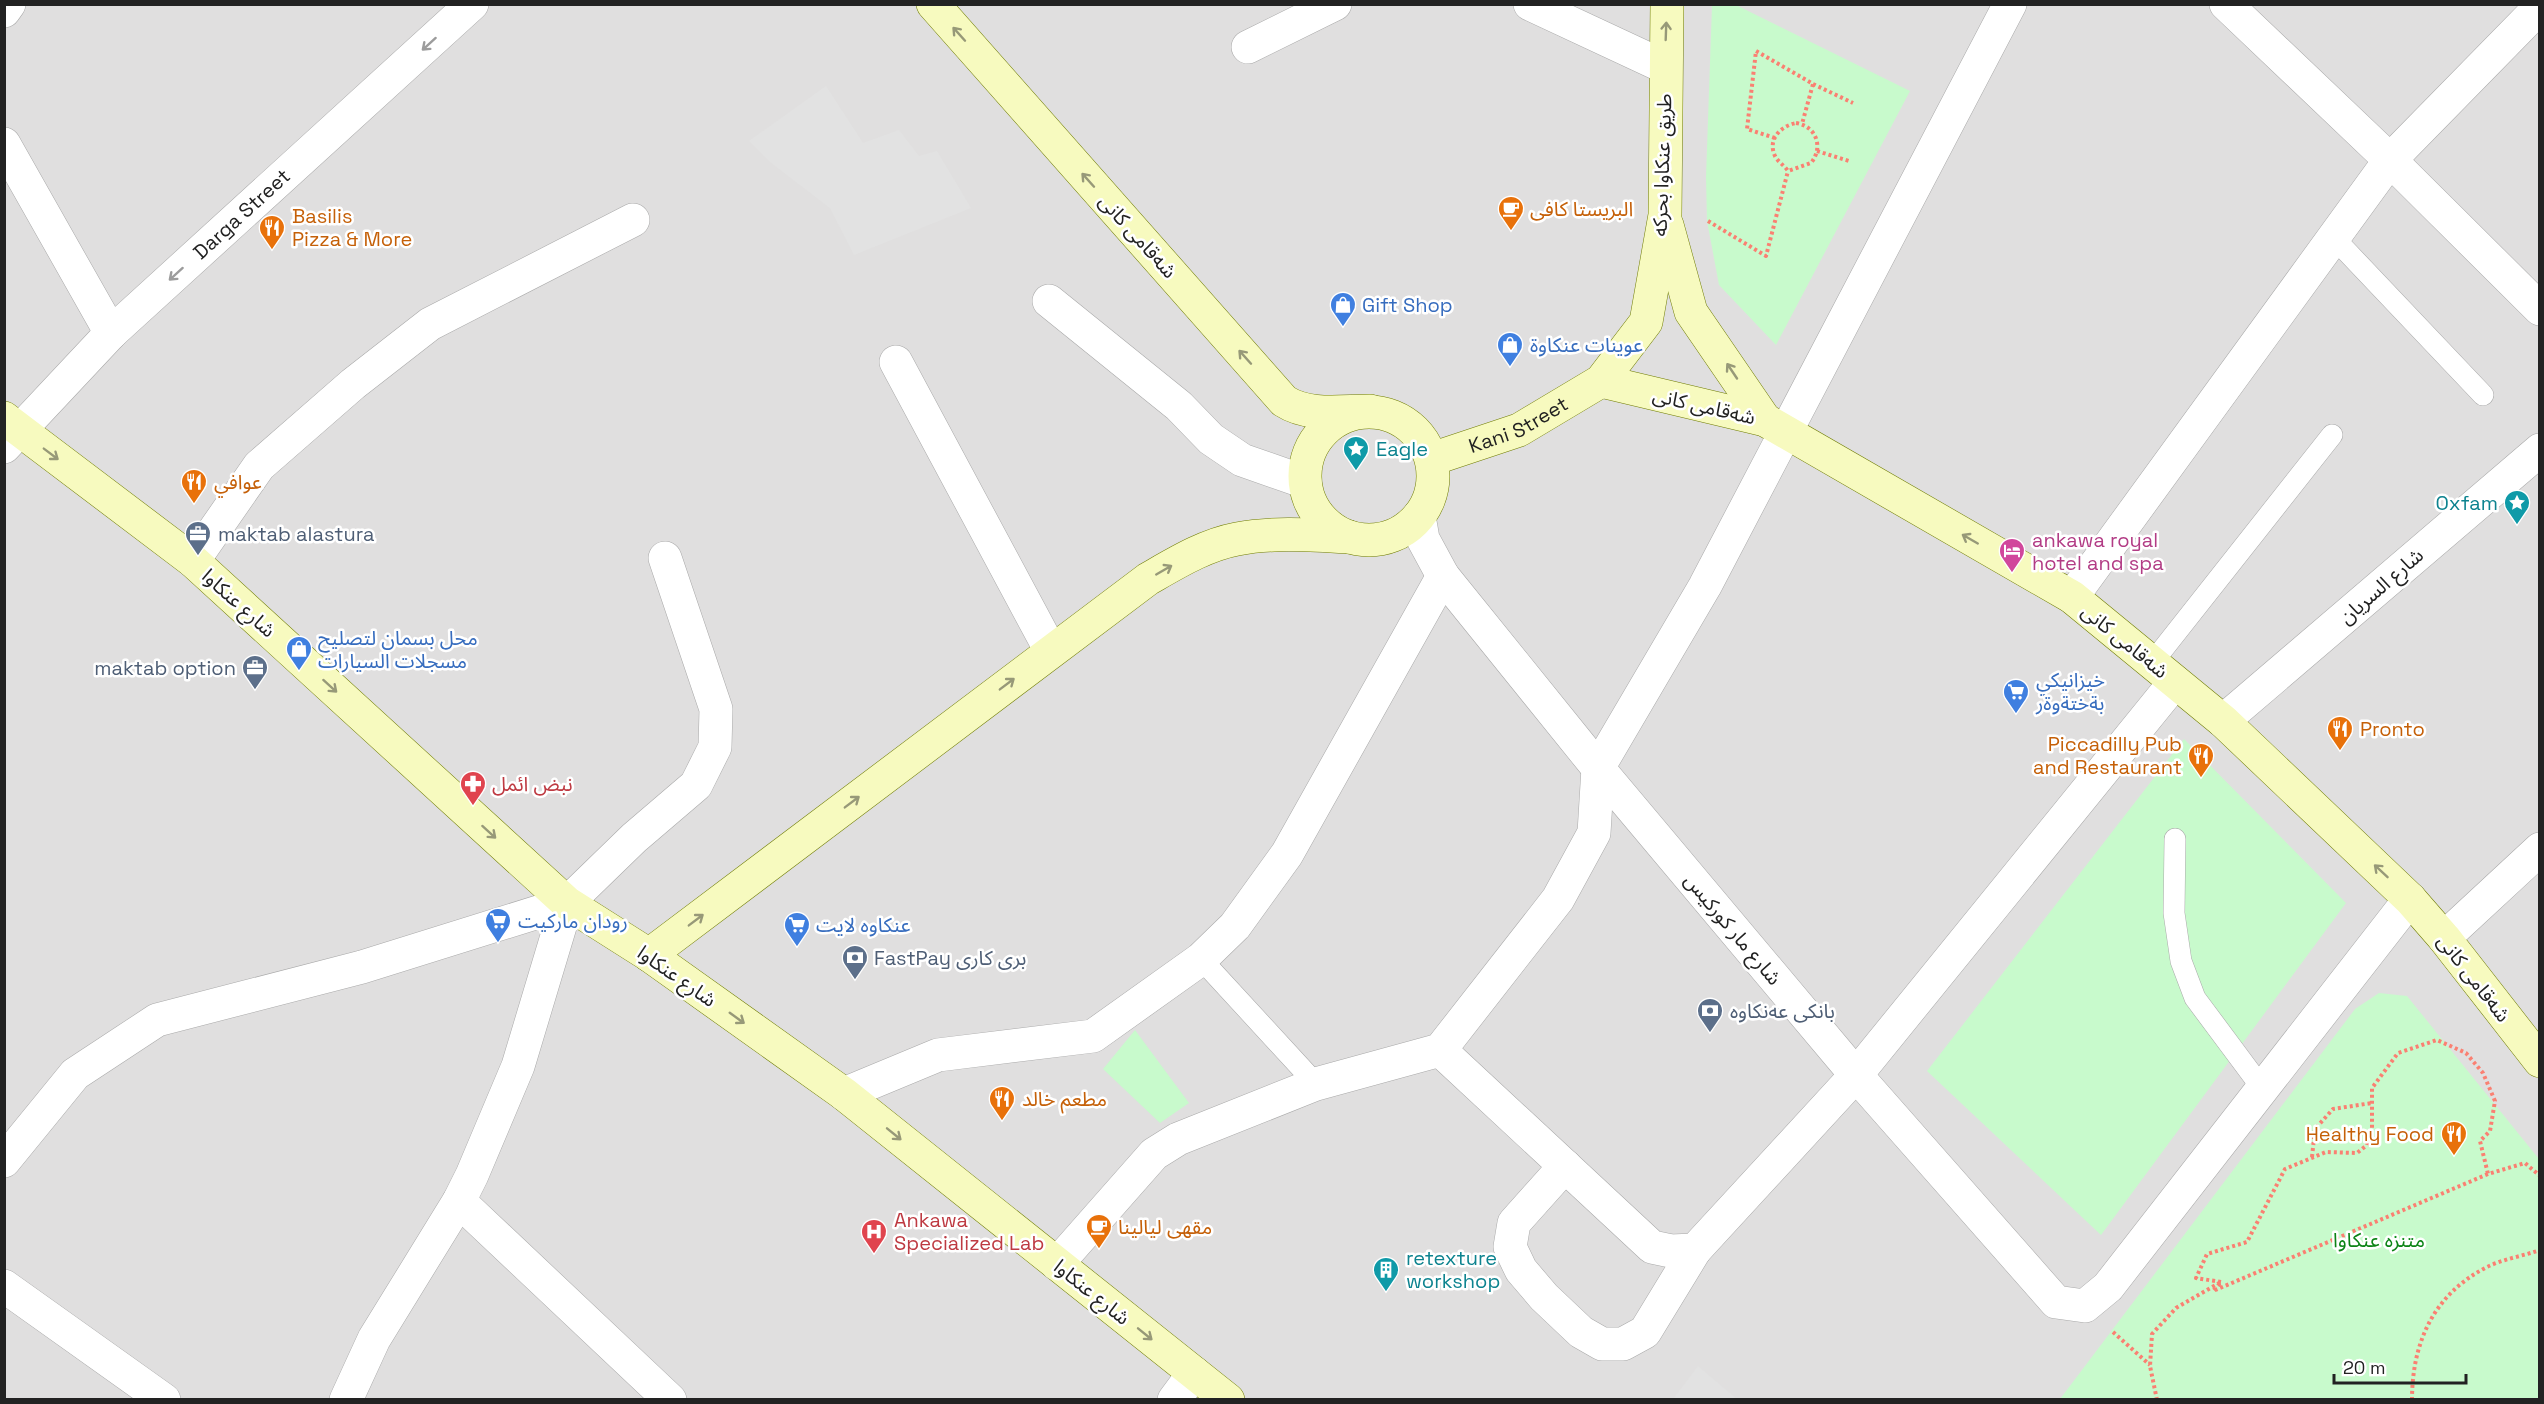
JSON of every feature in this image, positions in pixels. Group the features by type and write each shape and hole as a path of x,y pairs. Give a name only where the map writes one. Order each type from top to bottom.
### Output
{"street":[{"path":"4,11 9,4"},
{"name":"شەقامی کانی","path":"933,4 1284,401 1292,406 1311,411 1370,411"},
{"path":"1248,47 1335,4"},
{"path":"1530,4 1665,67"},
{"name":"طريق عنكاوا بحركه","path":"1601,381 1646,322 1665,215 1667,4"},
{"path":"1057,1264 1154,1154 1178,1139 1316,1084 1440,1050 1558,899 1594,833 1598,768 1705,586 1775,426 2010,4"},
{"path":"2226,4 2390,160 2540,309"},
{"path":"2072,597 2390,160 2540,7"},
{"name":"Darga Street","path":"10,432 111,333 462,8"},
{"path":"4,144 111,333"},
{"path":"1665,215 1691,312 1775,426"},
{"path":"193,561 260,466 353,384 413,337 430,324 633,220"},
{"path":"1049,301 1179,406 1211,439 1242,460 1305,482"},
{"path":"897,362 1051,651"},
{"name":"شەقامی کانی","path":"1601,381 1775,426 2072,597 2223,721 2410,899 2444,938 2540,1061"},
{"name":"Kani Street","path":"1432,459 1519,430 1601,381"},
{"path":"649,955 1148,579 1192,554 1237,539 1292,534 1368,540 1387,538 1404,530 1419,516 1429,499 1434,479 1432,459 1423,440 1409,424 1390,415 1370,411 1349,415 1330,425 1318,436 1310,450 1305,466 1308,498 1318,515 1332,528 1349,537"},
{"name":"شارع عنكاوا","path":"10,432 193,561 567,903 649,955 844,1094 1228,1400"},
{"name":"شارع السريان","path":"2223,721 2540,450"},
{"name":"شارع مار كوركيس","path":"1419,516 1423,539 1443,576 1598,768 1856,1075 2056,1302 2085,1306"},
{"path":"4,1161 75,1074 157,1020 362,967 567,903 634,838 696,785 716,747 716,709 664,558"},
{"path":"844,1094 939,1055 1093,1036 1201,959 1235,926 1287,854 1443,576"},
{"path":"1565,1166 1514,1223 1510,1247 1521,1270 1581,1332 1602,1344 1623,1344 1645,1332 1695,1250 1856,1075 2164,672"},
{"path":"2444,938 2540,849"},
{"path":"2085,1306 2108,1287 2410,899"},
{"path":"346,1400 374,1338 459,1201 518,1066 567,903"},
{"path":"1440,1050 1652,1247 1671,1251 1695,1250"},
{"path":"459,1201 670,1400"},
{"path":"4,1286 164,1400"},
{"path":"1174,1400 1194,1373"}],"lane":[{"path":"2334,238 2482,395"},
{"path":"2164,672 2332,435"},
{"path":"2175,839 2174,913 2181,961 2195,998 2262,1088"},
{"path":"1201,959 1316,1084"}],"path":[{"path":"1775,138 1747,129 1756,51 1813,84 1853,103"},
{"path":"1803,124 1813,84"},
{"path":"1796,123 1803,124 1816,138 1817,151 1811,163 1788,171 1776,157 1773,144 1783,127 1796,123"},
{"path":"1817,151 1849,161"},
{"path":"1665,215 1707,221 1766,256 1788,171"},
{"path":"2221,1282 2196,1278 2207,1254 2247,1242 2285,1169 2326,1152 2356,1153 2367,1145 2372,1129 2372,1088 2398,1053 2437,1040 2466,1053 2483,1073 2496,1101 2490,1131 2480,1141 2488,1174"},
{"path":"2312,1157 2315,1129 2333,1109 2372,1103"},
{"path":"2221,1282 2213,1291 2488,1174 2525,1163 2540,1176"},
{"path":"2412,1400 2412,1382 2421,1336 2457,1285 2489,1266 2540,1250"},
{"path":"2157,1400 2150,1366 2152,1334 2176,1308 2221,1282"},
{"path":"2085,1306 2150,1366"}],"shaded area":[{"path":"5,5 2539,5 2539,1399 5,1399"},
{"path":"826,86 863,143 899,130 919,156 937,151 971,208 854,255 830,208 770,162 749,141"},
{"path":"1698,1366 1737,1399 1673,1399"}],"green space":[{"path":"1712,5 1736,5 1910,91 1776,345 1719,285 1707,221 1706,177"},
{"path":"2184,739 2346,903 2101,1235 1927,1071"},
{"name":"متنزه عنكاوا","path":"2379,993 2407,996 2539,1159 2539,1399 2060,1399 2355,1009"},
{"path":"1135,1030 1189,1103 1160,1123 1103,1069"}],"place":[{"name":"البریستا كافی","path":"1511,232"},
{"name":"Basilis Pizza & More","path":"272,251"},
{"name":"Gift Shop","path":"1343,328"},
{"name":"عوينات عنكاوة","path":"1510,368"},
{"name":"Eagle","path":"1356,472"},
{"name":"عوافي","path":"194,505"},
{"name":"Oxfam","path":"2517,526"},
{"name":"maktab alastura","path":"198,557"},
{"name":"ankawa royal hotel and spa","path":"2012,574"},
{"name":"محل بسمان لتصليح مسجلات السيارات","path":"299,672"},
{"name":"maktab option","path":"255,691"},
{"name":"خيزانيكي بةختةوةر","path":"2016,715"},
{"name":"Pronto","path":"2340,752"},
{"name":"Piccadilly Pub and Restaurant","path":"2201,779"},
{"name":"نبض ائمل","path":"473,807"},
{"name":"رودان ماركيت","path":"498,944"},
{"name":"عنكاوه لايت","path":"797,948"},
{"name":"FastPay بری كاری","path":"855,981"},
{"name":"بانکی عەنکاوە","path":"1710,1034"},
{"name":"مطعم خالد","path":"1002,1122"},
{"name":"Healthy Food","path":"2454,1157"},
{"name":"مقهى ليالينا","path":"1099,1250"},
{"name":"Ankawa Specialized Lab","path":"874,1255"},
{"name":"retexture workshop","path":"1386,1293"}]}
